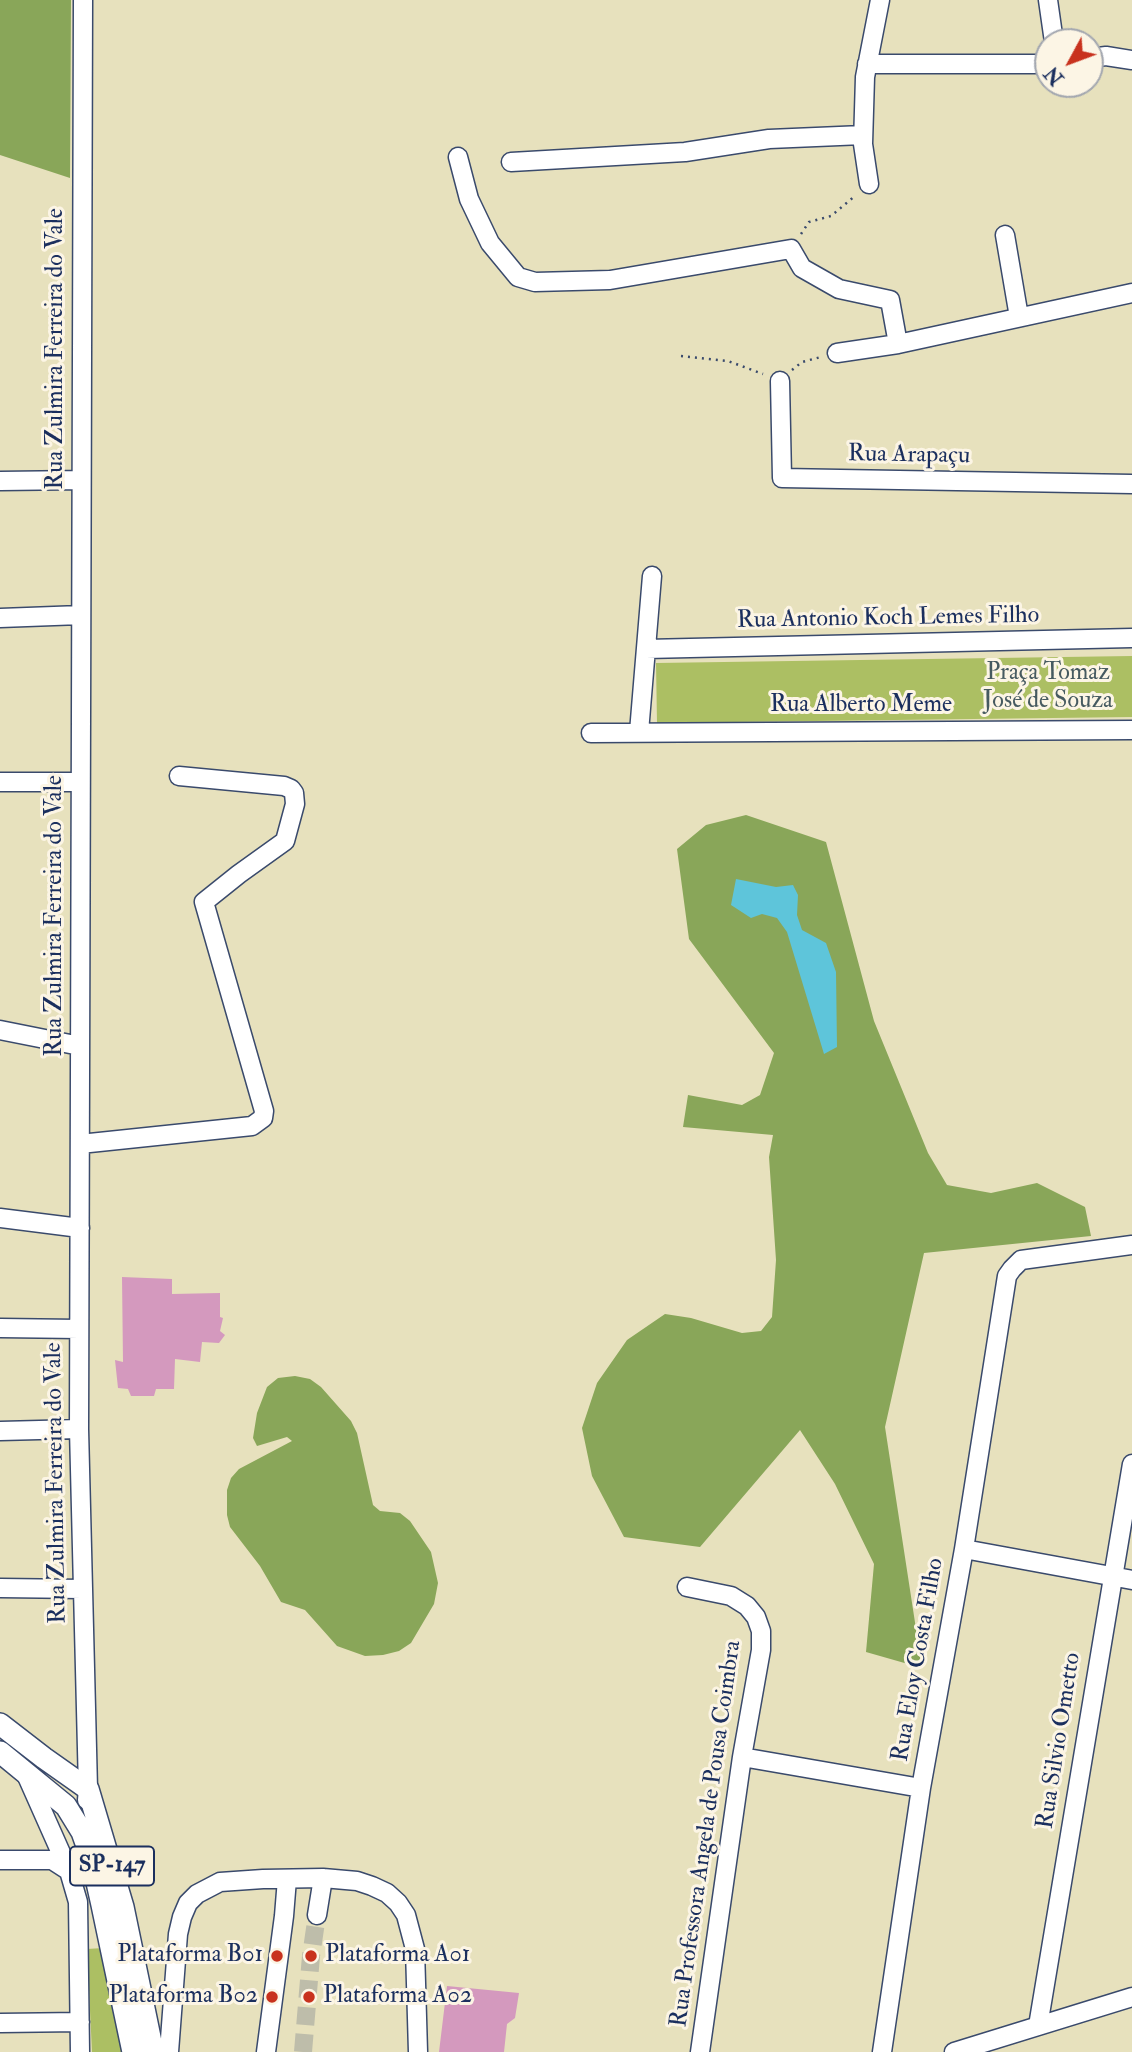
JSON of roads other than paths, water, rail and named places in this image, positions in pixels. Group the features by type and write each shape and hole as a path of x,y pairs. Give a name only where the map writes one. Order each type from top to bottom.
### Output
{"main road":[{"path":"0,1724 88,1789"},
{"name":"SP-147","path":"0,1752 66,1806 82,1832 92,1860 133,2052"},
{"name":"SP-147","path":"88,1789 123,1907 153,2052"}],"street":[{"name":"Rua Zulmira Ferreira do Vale","path":"82,1832 88,1789 79,1429 83,0"},
{"path":"869,184 863,150 865,77 880,0"},
{"path":"1048,0 1052,28"},
{"path":"1104,56 1132,60"},
{"path":"867,64 1034,64"},
{"path":"511,162 685,152 769,139 863,135"},
{"path":"458,157 469,199 490,243 518,277 536,282 610,280 792,249 802,268 839,289 890,300 898,344"},
{"path":"1005,235 1018,317"},
{"path":"837,353 898,344 1132,293"},
{"name":"Rua Arapaçu","path":"780,381 782,478 1132,484"},
{"path":"0,481 81,480"},
{"path":"639,732 652,576"},
{"path":"0,618 81,615"},
{"name":"Rua Antonio Koch Lemes Filho","path":"646,649 1132,638"},
{"name":"Rua Alberto Meme","path":"591,733 1132,730"},
{"path":"80,1144 251,1126 263,1118 264,1111 204,902 285,841 295,804 294,793 284,786 179,776"},
{"path":"0,782 80,782"},
{"path":"0,1030 80,1046"},
{"path":"0,1218 80,1228"},
{"name":"Rua Eloy Costa Filho","path":"882,2052 921,1788 964,1549 1007,1276 1021,1260 1132,1245"},
{"path":"0,1328 79,1329"},
{"path":"0,1431 79,1429"},
{"name":"Rua Silvio Ometto","path":"1038,2026 1132,1464"},
{"path":"964,1549 1132,1580"},
{"name":"Rua Professora Angela de Pousa Coimbra","path":"687,1587 731,1596 747,1606 756,1617 761,1631 761,1650 742,1757 700,2052"},
{"path":"0,1588 82,1589"},
{"path":"742,1757 921,1788"},
{"path":"24,1770 69,1871 78,1902 80,2052"},
{"path":"0,1860 52,1860 69,1871"},
{"path":"317,1915 323,1878"},
{"path":"169,2052 178,1934 188,1903 197,1894 220,1882 323,1878 357,1881 372,1886 387,1893 406,1915 415,1949 418,2052"},
{"path":"266,2052 287,1879"},
{"path":"954,2052 1132,1997"},
{"path":"0,2023 80,2022"}],"water":[{"path":"736,879 776,887 793,885 798,895 797,915 802,930 826,943 836,972 837,1047 824,1054 787,932 777,918 762,914 751,918 731,905"}],"tunnel":[{"path":"303,2052 317,1915"}],"place":[{"name":"Plataforma B01","path":"277,1956"},
{"name":"Plataforma A01","path":"311,1956"},
{"name":"Plataforma B02","path":"272,1997"},
{"name":"Plataforma A02","path":"309,1997"}],"park label":[{"name":"Praça Tomaz José de Souza","path":"1048,688"}]}
